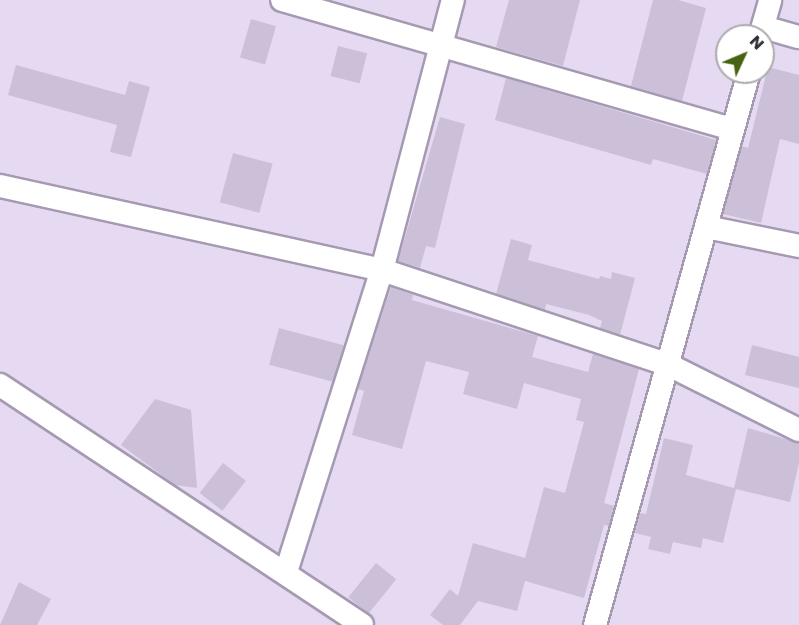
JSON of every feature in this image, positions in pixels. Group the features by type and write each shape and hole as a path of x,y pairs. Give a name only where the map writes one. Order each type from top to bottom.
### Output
{"street":[{"path":"282,0 732,129"},
{"path":"286,572 382,270 453,0"},
{"path":"764,24 770,0"},
{"path":"775,34 799,37"},
{"path":"595,625 745,84"},
{"path":"0,186 382,270 669,365 799,430"},
{"path":"706,226 799,246"},
{"path":"0,385 286,572 362,625"}],"building":[{"path":"509,0 580,0 563,66 496,47"},
{"path":"653,0 678,0 706,8 682,101 631,86"},
{"path":"251,19 276,26 265,65 240,57"},
{"path":"338,46 367,53 360,83 331,76"},
{"path":"16,65 125,95 129,81 150,87 131,157 110,152 117,125 8,95"},
{"path":"775,69 799,75 799,144 780,139 761,223 723,214 742,146 748,148 764,84 775,84"},
{"path":"506,78 716,140 707,174 653,159 651,165 495,120"},
{"path":"440,117 465,124 435,248 426,246 420,268 398,261"},
{"path":"233,153 273,164 259,213 220,202"},
{"path":"511,239 532,245 528,260 599,279 600,276 611,279 612,272 635,278 620,335 600,328 602,321 589,315 546,304 545,310 496,294"},
{"path":"391,287 413,295 412,300 538,336 532,357 588,372 593,354 639,369 604,503 614,506 609,526 604,525 584,598 525,581 517,611 478,601 460,625 443,625 430,615 450,589 458,596 473,543 525,558 544,487 565,493 584,422 576,420 581,399 524,383 517,409 463,394 469,372 426,361 402,449 352,435 364,391 358,389"},
{"path":"279,328 344,345 334,382 269,365"},
{"path":"752,345 799,357 799,388 745,375"},
{"path":"155,399 191,410 197,488 175,485 121,445"},
{"path":"748,428 799,443 799,463 790,502 736,489 723,543 703,538 701,548 673,542 670,554 648,549 651,537 635,533 640,513 646,514 664,438 693,445 686,475 734,488"},
{"path":"223,463 246,481 222,511 200,493"},
{"path":"376,563 396,579 369,614 348,597"},
{"path":"19,582 51,599 37,625 0,625"}]}
